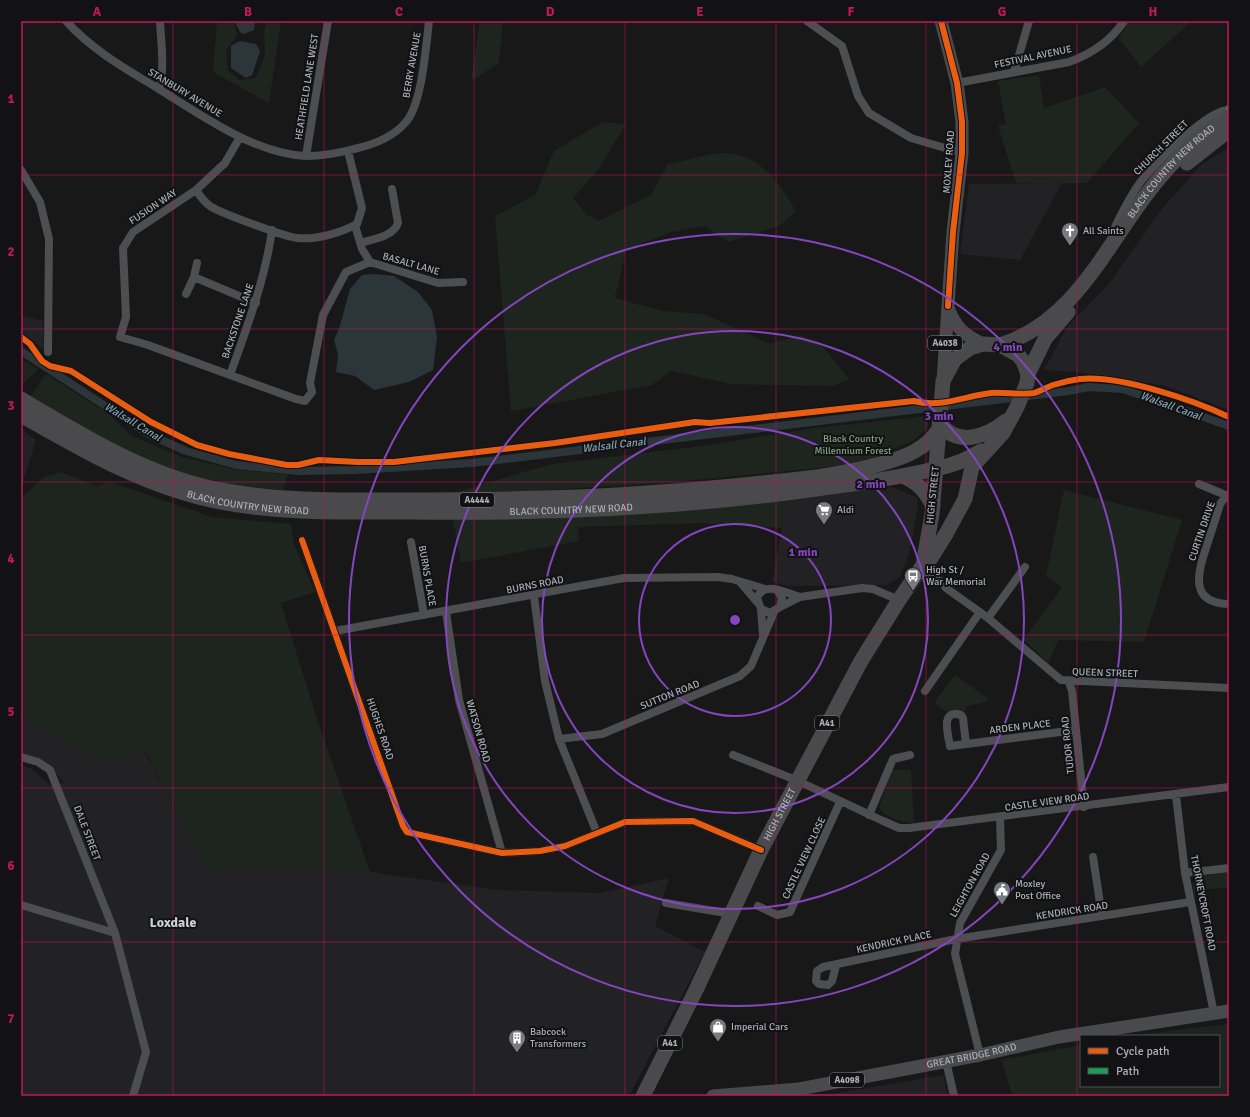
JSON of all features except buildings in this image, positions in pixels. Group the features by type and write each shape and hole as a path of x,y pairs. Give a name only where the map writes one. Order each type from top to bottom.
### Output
{"highway":[{"name":"BLACK COUNTRY NEW ROAD","path":"1000,345 1012,341 1036,327 1063,305 1087,279 1162,174 1186,150 1229,116"},
{"name":"BLACK COUNTRY NEW ROAD","path":"1028,378 1045,339 1107,268 1165,186 1193,157 1229,130"},
{"name":"A41","path":"940,421 942,387 955,359 970,348 983,344 1000,345 1018,356 1023,361 1028,378 1015,411 1003,433 989,447"},
{"name":"BLACK COUNTRY NEW ROAD","path":"21,399 105,448 165,474 224,490 288,499 544,498 678,491 791,480 849,472 882,464 922,447 930,441 940,421"},
{"path":"940,421 954,435 966,438 974,437 997,428 1015,411"},
{"name":"BLACK COUNTRY NEW ROAD","path":"21,415 89,454 135,476 188,495 247,506 302,512 453,513 606,508 792,493 902,476 936,469 960,462 989,447"},
{"name":"HIGH STREET","path":"921,568 933,510 940,421"},
{"name":"HIGH STREET","path":"646,1096 761,850 796,780 861,661 899,600 921,568 931,558 955,517 965,499 972,467 989,447"},
{"path":"902,476 920,485 926,493 933,510 939,519 946,520 955,517"}],"main road":[{"name":"MOXLEY ROAD","path":"942,21 957,83 962,122 962,153 953,232 942,387"},
{"name":"MOXLEY ROAD","path":"948,306 952,317 962,333 983,344"},
{"name":"GREAT BRIDGE ROAD","path":"713,1096 761,1094 799,1089 980,1055 1059,1037 1229,1011"}],"street":[{"name":"STANBURY AVENUE","path":"66,21 100,52 240,137 284,152 306,156"},
{"path":"159,89 161,81 162,54 160,21"},
{"name":"HEATHFIELD LANE WEST","path":"306,156 328,21"},
{"name":"BERRY AVENUE","path":"306,156 337,154 365,147 389,135 406,123 417,99 429,21"},
{"path":"807,21 842,46 858,96 869,113 911,138 962,153"},
{"path":"1014,72 1029,21"},
{"name":"FESTIVAL AVENUE","path":"957,83 1069,62 1085,56 1100,47 1124,21"},
{"name":"CHURCH STREET","path":"1087,279 1142,180 1199,124 1213,114 1229,110"},
{"name":"FUSION WAY","path":"120,337 126,317 123,248 127,240 133,232 196,190 225,163 240,137"},
{"path":"196,190 204,202 219,211 296,238 313,238 332,234 357,224 362,208 348,151"},
{"path":"21,170 40,202 49,239 48,352"},
{"path":"360,243 391,233 396,228 398,223 392,189"},
{"name":"BASALT LANE","path":"354,225 360,243 370,262 438,283 463,282"},
{"name":"BACKSTONE LANE","path":"120,337 148,345 230,375 256,303 267,262 272,230"},
{"path":"230,375 305,401 312,392 310,383 323,315 346,272 370,262"},
{"path":"186,294 194,277 197,263"},
{"path":"194,277 256,303"},
{"path":"1199,484 1228,496"},
{"name":"CURTIN DRIVE","path":"1228,496 1220,504 1198,572 1201,591 1208,599 1218,604 1229,604"},
{"name":"HUGHES ROAD","path":"302,540 405,830 411,834 502,853"},
{"name":"BURNS PLACE","path":"411,542 424,615"},
{"path":"988,618 1025,567"},
{"name":"QUEEN STREET","path":"921,568 942,582 952,592 988,618 1054,676 1061,680 1069,682 1229,688"},
{"name":"BURNS ROAD","path":"335,631 534,596 624,578 718,577 740,581 765,589"},
{"path":"740,581 765,612 777,610 800,596"},
{"path":"759,606 759,594 765,589 773,588 800,596 862,588 873,589 899,600"},
{"path":"777,590 782,598 777,610"},
{"path":"534,596 545,681 559,739 597,833"},
{"name":"SUTTON ROAD","path":"759,606 763,636"},
{"name":"SUTTON ROAD","path":"559,739 602,734 740,676 751,666 763,636 777,610"},
{"name":"WATSON ROAD","path":"446,612 459,700 502,853"},
{"path":"925,691 980,612"},
{"name":"TUDOR ROAD","path":"1069,682 1076,730 1084,807"},
{"name":"ARDEN PLACE","path":"966,744 1076,730"},
{"name":"CASTLE VIEW ROAD","path":"733,755 796,780 840,802 899,828 1000,818 1229,787"},
{"path":"869,815 893,758 910,755"},
{"name":"DALE STREET","path":"21,758 38,762 50,770 115,933 146,1052 133,1096"},
{"name":"THORNEYCROFT ROAD","path":"1176,795 1190,902 1214,1013"},
{"name":"CASTLE VIEW CLOSE","path":"758,906 777,915 790,912 840,802"},
{"name":"LEIGHTON ROAD","path":"980,1055 955,954 956,939 960,923 1001,850 1000,818"},
{"path":"502,853 540,851 565,846 625,822 693,820 761,850"},
{"path":"1093,857 1102,916"},
{"path":"1185,873 1229,868"},
{"name":"KENDRICK ROAD","path":"956,939 1190,902"},
{"path":"666,903 732,914"},
{"path":"21,905 115,933"},
{"name":"KENDRICK PLACE","path":"836,966 862,958 956,939"},
{"path":"946,1061 954,1096"}],"shaded area":[{"path":"234,21 255,21 254,30 244,34 240,32"},
{"path":"240,41 256,44 260,51 252,75 246,78 231,68 231,46"},
{"path":"1229,147 1229,410 1166,386 1075,372 1044,370 1067,327 1109,284 1160,211 1201,165"},
{"path":"1062,183 1020,260 960,254 969,184"},
{"path":"373,274 394,276 418,292 432,310 437,337 433,370 409,382 374,390 355,376 336,372 338,355 334,340 339,329 350,289 362,275"},
{"path":"21,316 43,321 44,349 21,334"},
{"path":"21,429 36,440 21,489"},
{"path":"891,487 917,497 918,507 909,555 900,577 887,585 790,586 772,582 787,499"},
{"path":"21,715 62,739 78,751 115,761 144,751 207,869 318,868 370,872 499,890 600,893 669,878 655,926 705,952 629,1096 21,1096 21,765 32,769 49,785 64,783 46,762 21,754"},
{"path":"943,1075 948,1096 821,1096"}],"green space":[{"path":"217,21 234,21 237,36 226,50 228,70 240,80 256,78 265,55 264,31 267,21 281,21 269,103 213,72"},
{"path":"480,21 503,21 499,63 471,81"},
{"path":"1128,21 1192,21 1141,67 1119,39"},
{"path":"1039,75 1044,108 1105,87 1139,123 1087,183 1016,183 998,126 1006,124 998,81"},
{"path":"603,122 626,124 598,170 573,198 587,215 599,221 651,195 668,164 723,153 736,154 748,158 758,164 775,180 796,211 779,226 728,242 705,226 671,232 626,250 615,298 663,311 704,314 770,344 799,335 818,341 849,379 833,386 732,384 671,371 652,385 511,411 495,216 535,195 554,151"},
{"path":"21,359 38,369 21,386"},
{"path":"46,374 107,413 132,436 182,457 236,470 288,474 283,490 219,484 151,463 85,431 31,396"},
{"name":"Black Country Millennium Forest","path":"928,416 928,427 914,440 860,464 675,482 498,493 456,492 552,464 694,447 815,428"},
{"path":"61,472 97,486 110,482 212,517 291,524 294,545 315,592 281,603 316,716 370,872 318,868 206,869 145,751 115,761 78,751 62,739 21,715 21,499 44,477"},
{"path":"1064,490 1182,520 1144,642 1058,640 1048,663 1024,640 1062,587 1046,576"},
{"path":"787,499 782,528 700,523 578,527 579,541 461,563 453,520"},
{"path":"955,675 989,699 985,702 966,706 966,711 947,712 936,704 936,700"},
{"path":"892,770 911,770 914,823 900,821 890,817 879,808"},
{"path":"1229,872 1229,887 1193,891 1193,883 1199,876"},
{"path":"1229,1024 1229,1096 1013,1096 1001,1060 1080,1045 1080,1087 1220,1087 1220,1035 1135,1035"}],"waterway":[{"name":"Walsall Canal","path":"21,351 150,435 186,451 236,465 299,471 355,470 472,463 1069,391 1088,387 1123,389 1229,426"}],"marked path":[{"path":"1228,110 1229,106"}],"cycle path":[{"path":"941,21 957,83 962,122 962,153 953,232 948,306"},
{"path":"21,337 30,344 42,361 50,366 71,371 151,422 197,445 229,454 287,465 298,465 319,460 394,462 555,443 695,422 710,423 914,401 934,403 953,401 991,393 1034,393 1056,384 1080,379 1115,381 1156,390 1196,403 1229,417"},
{"path":"302,540 403,826 407,832 502,853 540,851 565,846 625,822 693,821 761,850"}],"place":[{"name":"All Saints","path":"1070,246"},
{"name":"Aldi","path":"824,525"},
{"name":"High St / War Memorial","path":"913,591"},
{"name":"Moxley Post Office","path":"1002,905"},
{"name":"Imperial Cars","path":"718,1042"},
{"name":"Babcock Transformers","path":"517,1053"}],"district":[{"name":"Loxdale","path":"173,922"}]}
